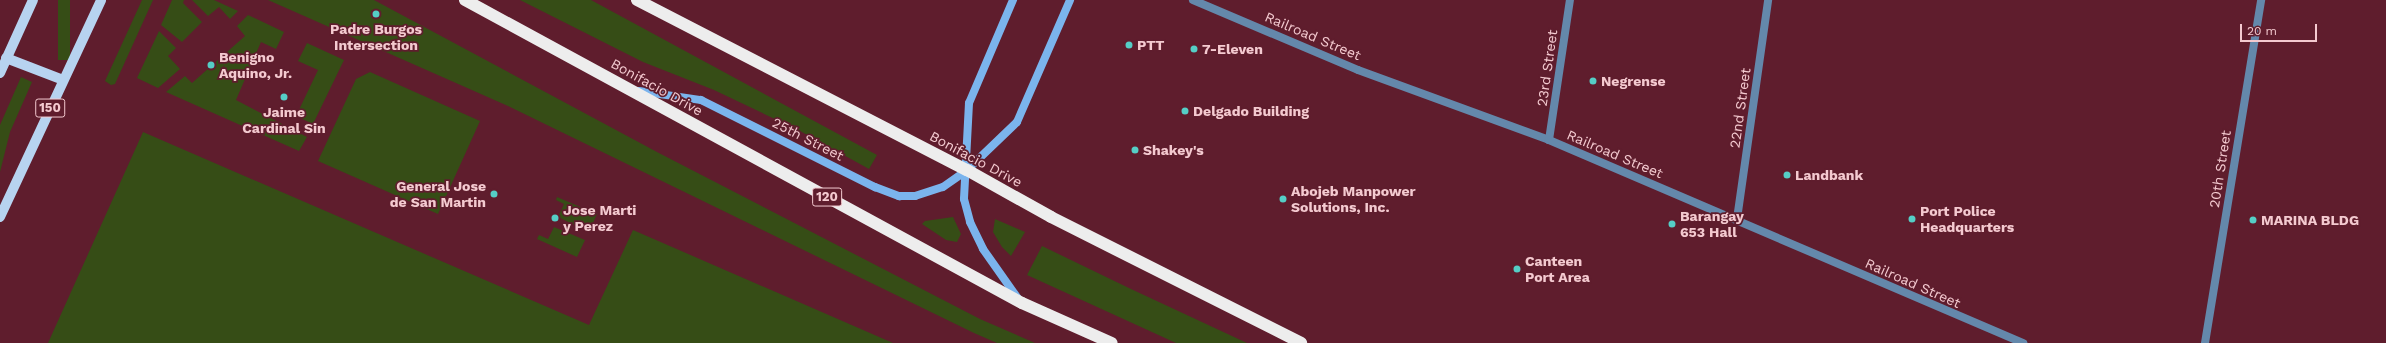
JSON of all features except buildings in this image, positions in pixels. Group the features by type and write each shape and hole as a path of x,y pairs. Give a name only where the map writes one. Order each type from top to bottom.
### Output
{"highway":[{"name":"Bonifacio Drive","path":"465,0 1022,303 1112,343"},
{"name":"Bonifacio Drive","path":"637,0 967,170 1051,217 1301,343"}],"main road":[{"path":"0,72 33,0"},
{"name":"150","path":"0,217 101,0"},
{"path":"6,58 63,80"}],"street":[{"path":"1013,0 969,103 967,170 964,199 970,222 995,268 1022,303"},
{"name":"25th Street","path":"632,90 701,100 875,187 900,196 915,196 943,187 967,170 1016,122 1070,0"},
{"name":"Railroad Street","path":"1193,0 1358,70 1549,140 1737,219 2023,343"},
{"name":"23rd Street","path":"1549,140 1570,0"},
{"name":"22nd Street","path":"1737,219 1768,0"},
{"name":"20th Street","path":"2205,343 2261,0"}],"green space":[{"path":"58,0 70,0 70,60 58,60"},
{"path":"142,0 153,0 115,84 111,85 105,81"},
{"path":"172,0 184,0 183,3 202,22 182,42 161,25"},
{"path":"192,0 214,0 238,11 230,19 219,7 208,16"},
{"path":"268,0 374,0 657,152 980,319 1035,343 997,343 974,333 508,106"},
{"path":"520,0 591,0 877,155 869,169 800,131 714,90 643,62"},
{"path":"248,15 284,32 276,49 261,42 236,100 307,137 299,151 166,92 185,76 192,83 245,36 237,26"},
{"path":"159,31 176,48 168,56 180,69 158,88 137,78"},
{"path":"307,43 344,60 313,124 296,116 318,70 298,61"},
{"path":"370,72 480,121 438,214 318,161 356,79"},
{"path":"21,77 32,82 10,132 0,172 0,125"},
{"path":"143,132 589,325 633,230 893,343 48,343"},
{"path":"557,197 597,214 589,232 558,217 564,204 556,200"},
{"path":"953,217 961,234 957,242 946,240 922,224 925,221"},
{"path":"995,219 1025,232 1011,256 1002,247 993,232"},
{"path":"554,227 585,240 577,257 537,239 539,235 548,239"},
{"path":"1042,246 1247,343 1176,343 1027,275"}],"place":[{"name":"Padre Burgos Intersection","path":"376,14"},
{"name":"PTT","path":"1129,45"},
{"name":"7-Eleven","path":"1194,49"},
{"name":"Benigno Aquino, Jr.","path":"211,65"},
{"name":"Negrense","path":"1593,81"},
{"name":"Jaime Cardinal Sin","path":"284,97"},
{"name":"Delgado Building","path":"1185,111"},
{"name":"Shakey's","path":"1135,150"},
{"name":"Landbank","path":"1787,175"},
{"name":"General Jose de San Martin","path":"494,194"},
{"name":"Abojeb Manpower Solutions, Inc.","path":"1283,199"},
{"name":"Jose Marti y Perez","path":"555,218"},
{"name":"Port Police Headquarters","path":"1912,219"},
{"name":"MARINA BLDG","path":"2253,220"},
{"name":"Barangay 653 Hall","path":"1672,224"},
{"name":"Canteen Port Area","path":"1517,269"}]}
